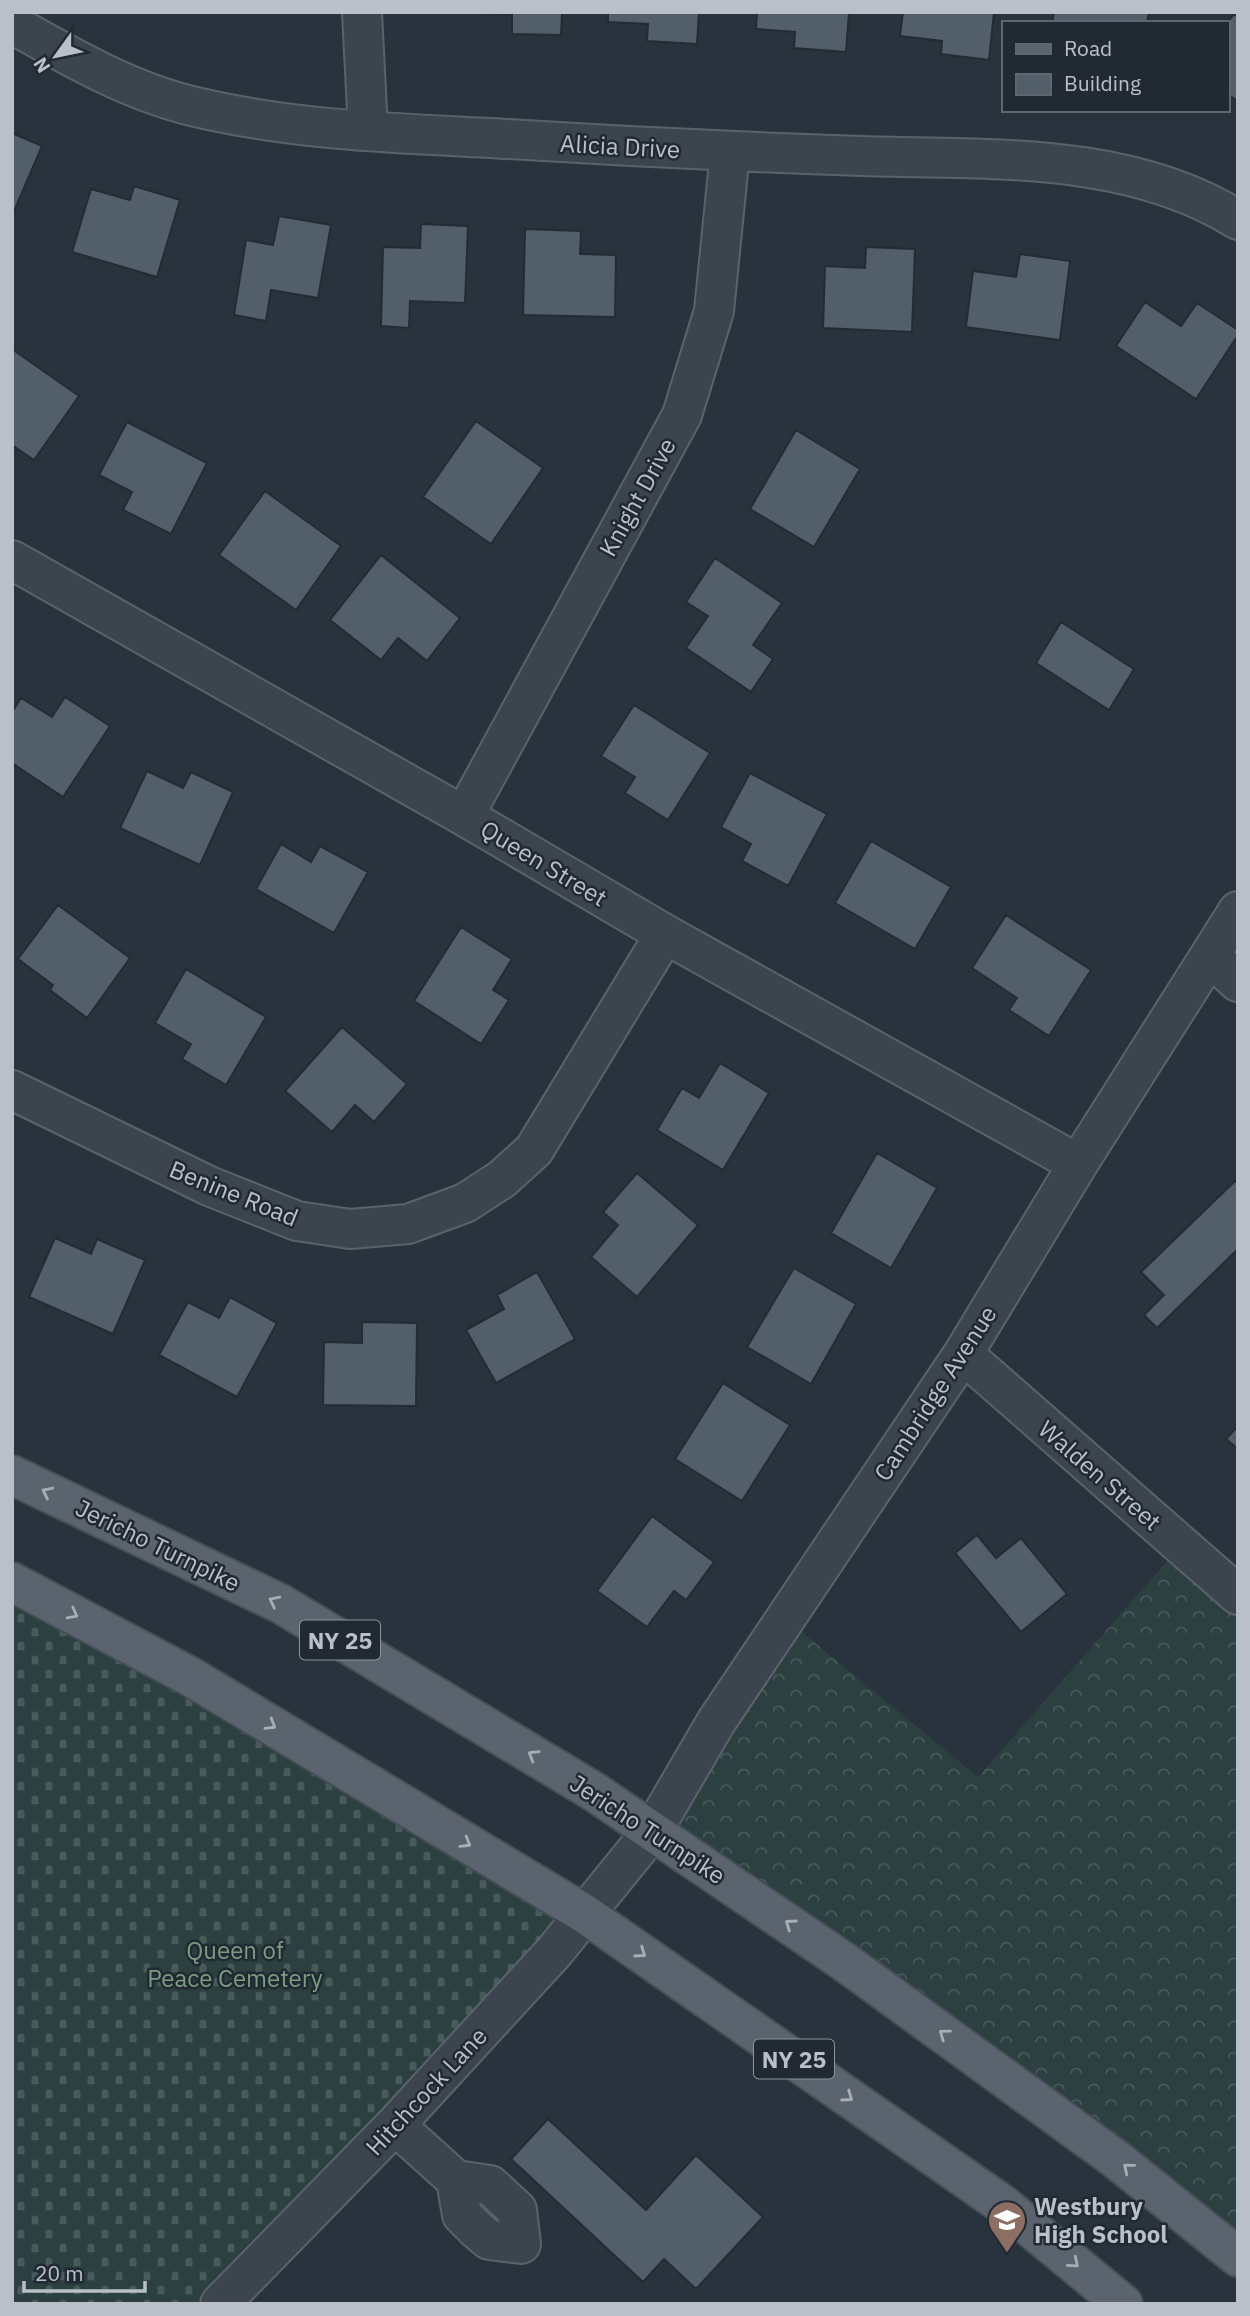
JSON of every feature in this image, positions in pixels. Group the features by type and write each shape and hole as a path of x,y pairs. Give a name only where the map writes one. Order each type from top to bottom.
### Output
{"main road":[{"name":"Jericho Turnpike","path":"12,1475 281,1604 593,1791 846,1963 1235,2248"},
{"name":"NY 25","path":"12,1582 191,1677 585,1914 1003,2204 1123,2304"}],"street":[{"path":"362,12 369,131"},
{"name":"Alicia Drive","path":"12,24 59,51 132,85 194,107 283,123 369,131 730,152 1058,163 1161,184 1215,206 1238,220"},
{"name":"Knight Drive","path":"464,816 682,415 714,312 730,152"},
{"name":"Queen Street","path":"12,560 464,816 665,934 1078,1164"},
{"name":"Cambridge Avenue","path":"622,1869 653,1830 716,1722 962,1354 1238,911"},
{"name":"Benine Road","path":"12,1090 209,1186 297,1221 350,1228 408,1224 465,1203 502,1179 534,1150 665,934"},
{"path":"1210,956 1238,982"},
{"name":"Walden Street","path":"962,1354 1238,1595"},
{"name":"Hitchcock Lane","path":"219,2304 395,2125 554,1952 622,1869"},
{"path":"395,2125 456,2180"}],"green space":[{"path":"1181,1545 1238,1595 1238,2238 653,1831 786,1619 978,1777"},
{"name":"Queen of Peace Cemetery","path":"12,1582 585,1914 218,2304 12,2304"}],"building":[{"path":"562,12 561,35 512,34 512,14 471,13"},
{"path":"608,12 699,12 697,44 647,41 648,24 608,22"},
{"path":"757,12 849,12 846,52 794,48 795,32 756,29"},
{"path":"903,12 994,12 989,60 941,54 942,41 900,36"},
{"path":"1054,12 1149,12 1147,21 1052,21"},
{"path":"1234,14 1238,17 1238,101 1229,95 1229,21"},
{"path":"12,133 42,146 12,216"},
{"path":"134,186 180,200 157,277 72,252 91,189 130,200"},
{"path":"279,216 331,225 318,298 271,290 266,321 234,315 246,240 273,245"},
{"path":"421,224 468,226 465,303 410,301 409,328 381,326 383,247 420,248"},
{"path":"525,229 581,231 580,254 616,255 615,317 523,315"},
{"path":"866,247 915,249 912,332 823,328 825,266 865,268"},
{"path":"1020,254 1070,261 1060,340 966,327 973,271 1016,277"},
{"path":"1145,302 1181,326 1197,303 1238,330 1238,335 1196,399 1116,346"},
{"path":"12,349 79,396 34,460 12,445"},
{"path":"476,421 543,468 491,544 423,497"},
{"path":"127,422 207,463 171,534 123,510 132,492 99,475"},
{"path":"796,430 860,469 814,547 750,509"},
{"path":"265,491 341,546 296,610 219,555"},
{"path":"381,555 460,618 427,661 398,638 381,660 330,620"},
{"path":"715,558 782,603 753,645 773,659 751,692 686,648 708,616 686,602"},
{"path":"1061,622 1134,669 1109,710 1036,663"},
{"path":"65,697 110,726 63,797 12,763 12,712 21,698 52,717"},
{"path":"634,705 710,753 668,820 625,793 635,777 601,756"},
{"path":"147,771 183,788 191,772 233,792 200,865 120,828"},
{"path":"750,773 827,814 788,886 742,861 751,844 721,827"},
{"path":"871,841 951,887 915,949 835,903"},
{"path":"281,844 311,862 320,846 368,872 334,933 256,889"},
{"path":"58,905 130,958 87,1018 50,990 53,985 18,959"},
{"path":"1006,915 1091,970 1049,1036 1009,1010 1017,998 972,968"},
{"path":"461,927 512,959 493,990 509,1000 481,1044 414,1001"},
{"path":"186,969 266,1017 226,1085 182,1059 191,1044 155,1023"},
{"path":"342,1027 407,1084 374,1122 355,1105 332,1132 285,1091"},
{"path":"720,1063 769,1093 723,1170 657,1130 682,1088 699,1098"},
{"path":"877,1153 937,1188 891,1268 831,1233"},
{"path":"637,1173 698,1225 637,1297 591,1257 618,1225 603,1212"},
{"path":"1235,1181 1238,1184 1238,1249 1157,1328 1144,1315 1164,1295 1141,1272"},
{"path":"55,1238 91,1254 97,1239 145,1260 113,1334 29,1297"},
{"path":"794,1268 856,1304 811,1384 747,1347"},
{"path":"537,1272 575,1339 496,1383 466,1330 504,1309 497,1295"},
{"path":"230,1297 277,1323 237,1397 159,1355 188,1302 219,1318"},
{"path":"362,1322 417,1323 416,1406 323,1405 324,1342 362,1343"},
{"path":"723,1383 790,1425 742,1501 675,1459"},
{"path":"1238,1426 1238,1449 1226,1439"},
{"path":"652,1516 714,1562 686,1600 674,1591 647,1627 597,1591"},
{"path":"977,1535 996,1558 1021,1538 1067,1594 1021,1632 955,1553"},
{"path":"548,2119 646,2210 696,2155 763,2217 696,2289 664,2259 643,2282 511,2159"}],"place":[{"name":"Westbury High School","path":"1007,2254"}]}
